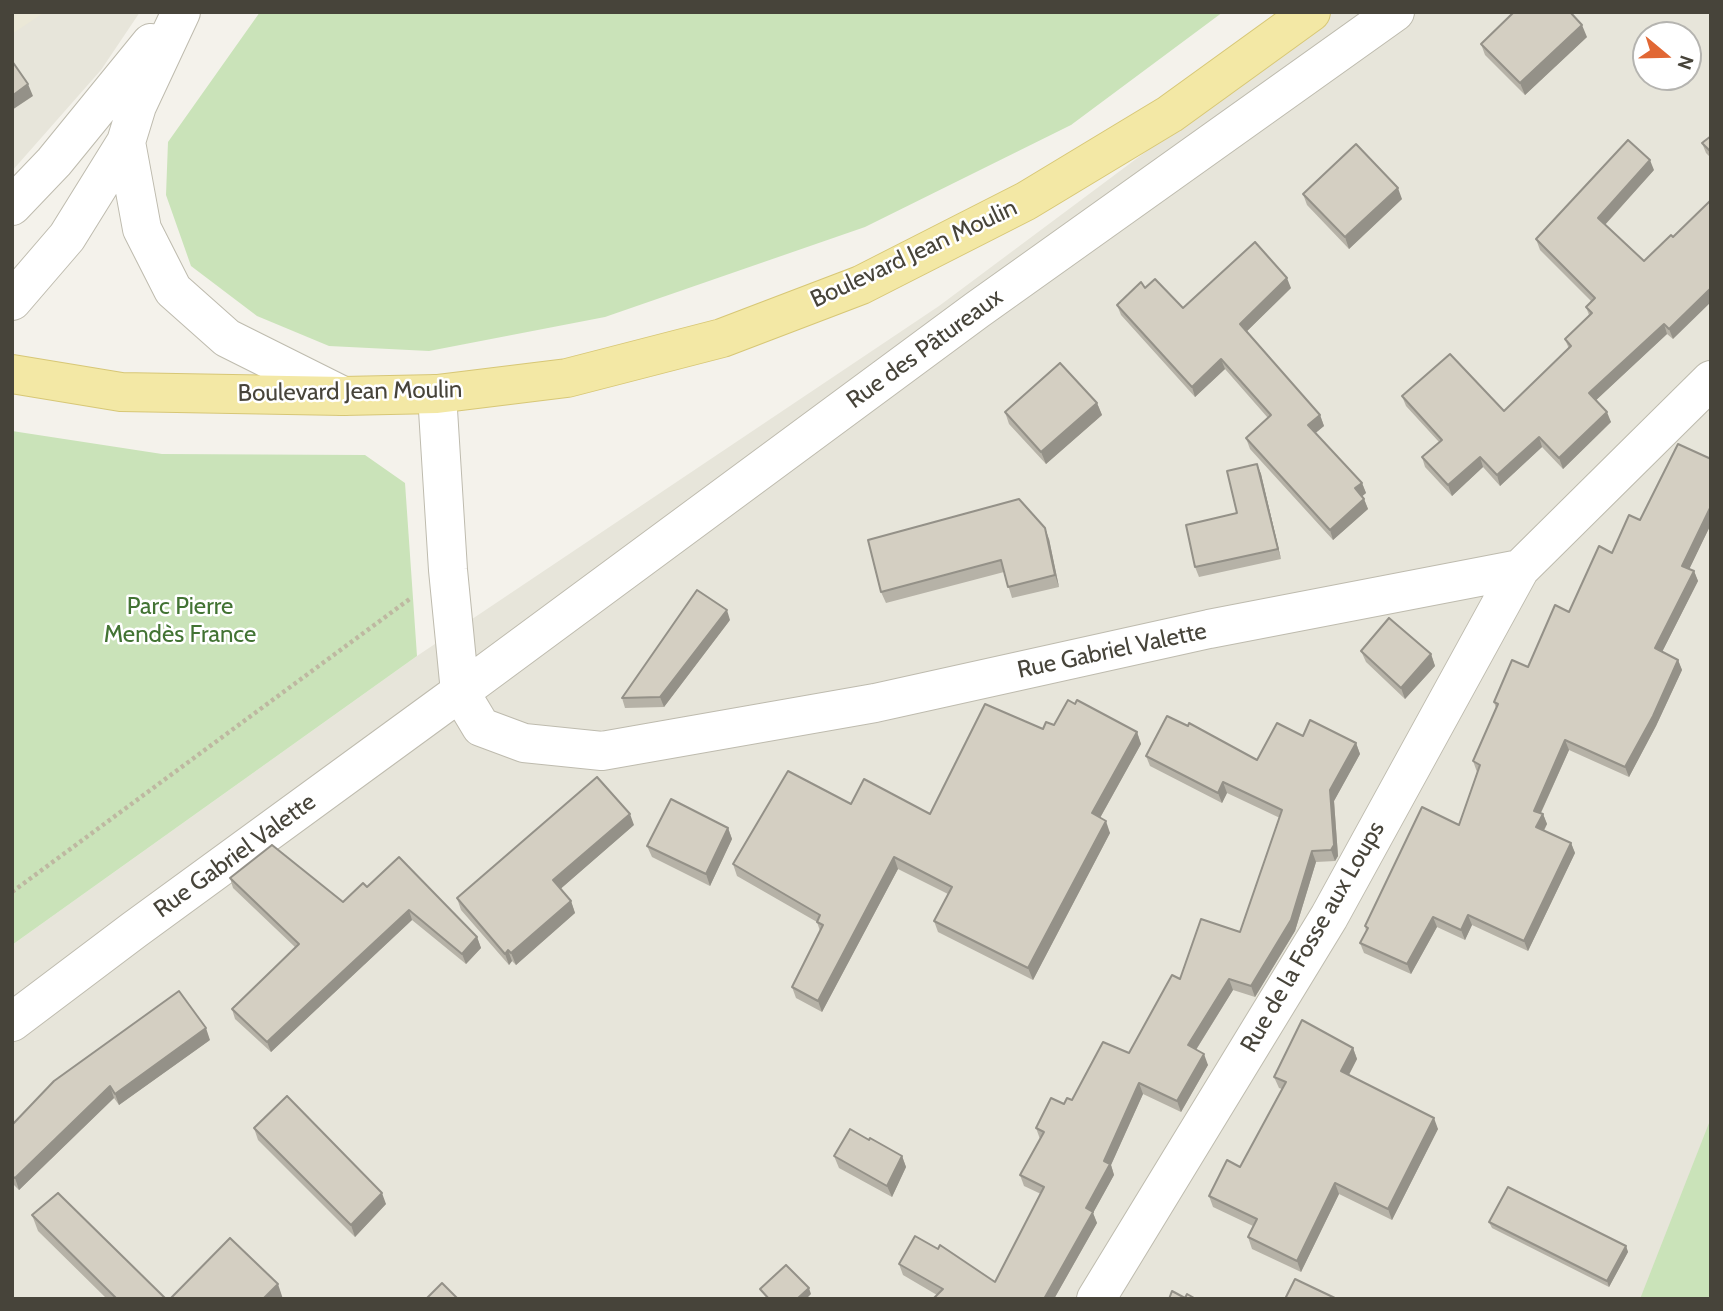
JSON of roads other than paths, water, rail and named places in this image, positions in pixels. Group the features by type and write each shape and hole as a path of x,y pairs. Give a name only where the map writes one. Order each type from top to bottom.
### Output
{"main road":[{"name":"Boulevard Jean Moulin","path":"12,374 121,392 343,396 437,394 567,378 722,338 861,285 1027,201 1170,114 1311,12"}],"street":[{"path":"12,301 67,237 126,142 137,107 179,12"},
{"path":"12,206 54,162 179,12"},
{"name":"Rue des Pâtureaux","path":"460,692 977,310 1395,12"},
{"path":"126,142 142,229 173,290 227,338 343,396"},
{"path":"1520,569 1711,380"},
{"name":"Rue Gabriel Valette","path":"437,394 448,570 460,692 481,727 524,743 602,751 874,703 1209,629 1520,569"},
{"name":"Rue de la Fosse aux Loups","path":"1096,1299 1329,917 1520,569"},
{"name":"Rue Gabriel Valette","path":"12,1022 460,692"}],"park label":[{"name":"Parc Pierre Mendès France","path":"180,621"}]}
